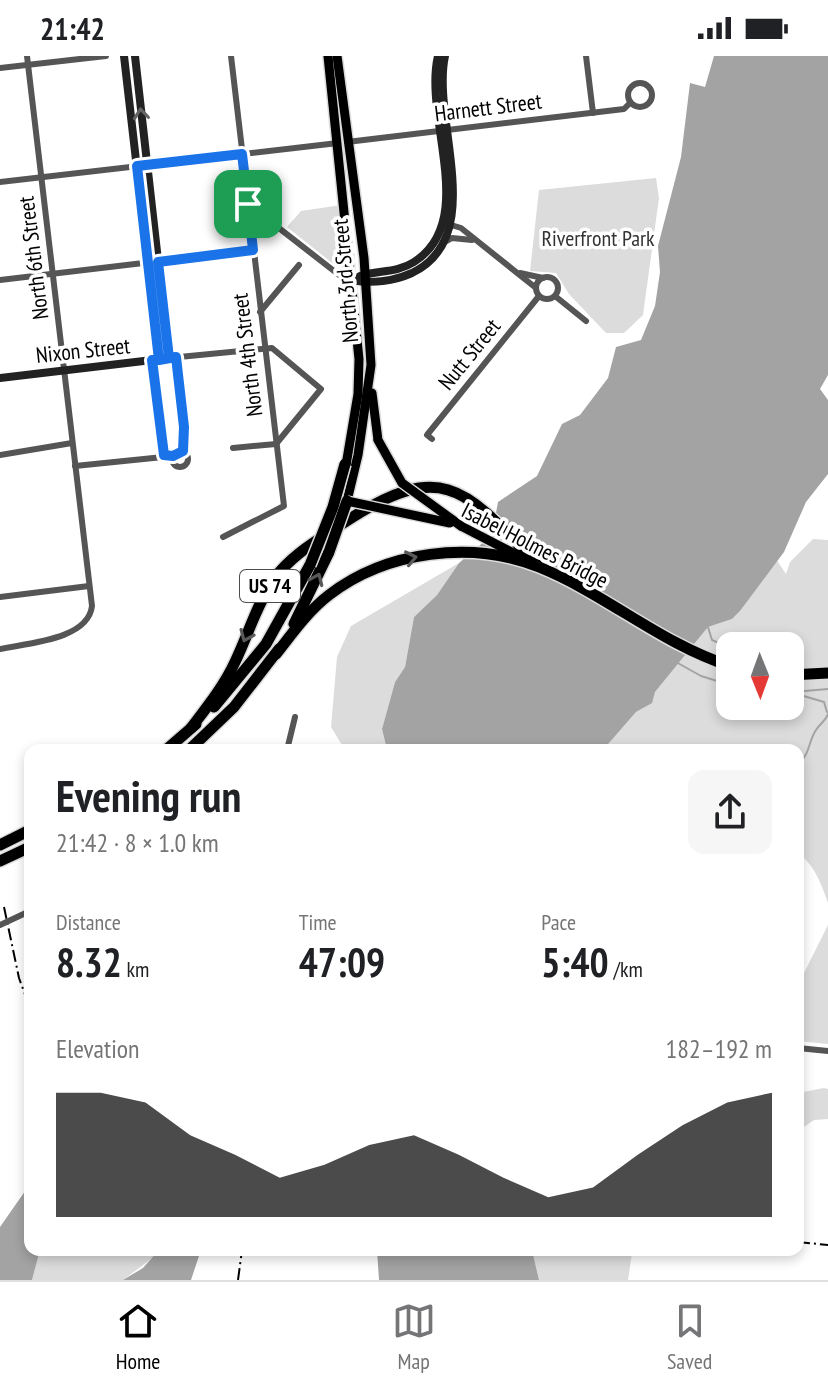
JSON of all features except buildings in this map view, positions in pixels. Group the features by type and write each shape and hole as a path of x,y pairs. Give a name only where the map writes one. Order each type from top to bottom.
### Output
{"highway":[{"path":"191,728 215,706 266,644 310,565 333,507 345,464"},
{"name":"US 74","path":"173,744 191,728 230,672 263,598 282,570 312,544 399,491 439,487 467,497 488,512 538,566"},
{"path":"276,654 329,552 347,501"},
{"name":"US 74","path":"195,744 234,707 308,615 339,588 386,564 434,554 483,555 538,566"},
{"name":"Isabel Holmes Bridge","path":"538,566 684,647 716,660"},
{"path":"804,674 828,673"},
{"path":"0,845 24,833"},
{"path":"0,861 24,850"}],"main road":[{"name":"North 3rd Street","path":"328,56 365,278 371,365 358,455 347,501"},
{"name":"North 3rd Street","path":"337,56 359,359 358,394 345,464"},
{"path":"371,365 378,440 402,483 461,526"},
{"path":"345,464 347,501"},
{"name":"Isabel Holmes Bridge","path":"347,501 461,526 538,566"}],"street":[{"name":"North 6th Street","path":"0,649 75,630 90,617 91,600 27,56"},
{"path":"0,68 106,56"},
{"path":"124,56 189,453 188,463 181,468 174,464 173,456"},
{"path":"135,56 164,455"},
{"name":"North 4th Street","path":"223,537 284,506 231,56"},
{"path":"248,204 343,278 352,280 410,274 427,263 445,242 453,199 434,83 438,56"},
{"path":"443,130 442,77 445,56"},
{"path":"586,56 593,113"},
{"path":"641,83 649,87 652,94 648,104 639,107 630,103 628,95 633,85 641,83"},
{"name":"Harnett Street","path":"0,182 593,113 624,109 630,103"},
{"path":"448,224 478,243 548,299 555,296"},
{"path":"365,278 395,271 414,262 448,224"},
{"path":"445,242 458,238 478,243"},
{"path":"0,280 253,250"},
{"path":"260,312 299,265"},
{"path":"516,272 553,280 557,286 555,296"},
{"path":"538,292 543,278"},
{"name":"Nutt Street","path":"430,437 538,292"},
{"path":"555,296 586,321"},
{"path":"233,448 276,444 321,389 272,348 265,347"},
{"name":"Nixon Street","path":"0,378 265,347"},
{"path":"474,376 481,382"},
{"path":"0,455 72,443"},
{"path":"75,466 189,453"},
{"path":"0,597 89,586"},
{"path":"288,744 295,717"},
{"path":"0,925 24,914"},
{"path":"804,1049 828,1051"}],"green space":[{"name":"Riverfront Park","path":"656,178 659,198 643,315 624,333 606,333 569,294 556,273 530,271 539,190"},
{"path":"341,205 346,266 341,270 287,227 301,211"},
{"path":"813,539 828,540 828,903 820,882 804,858 804,744 608,744 636,712 651,703 655,692 708,627 732,619 740,611 776,559 786,574 790,562"},
{"path":"459,563 437,595 414,617 405,667 395,682 382,729 386,744 341,744 331,727 337,657 351,626"},
{"path":"828,925 828,1044 804,1042 804,973"},
{"path":"828,1089 828,1119 814,1120 804,1127 804,1092"},
{"path":"38,1256 155,1256 123,1280 32,1280"},
{"path":"533,1256 632,1256 628,1280 539,1280"}],"shaded area":[{"path":"714,56 828,56 828,375 820,389 828,400 828,474 806,502 784,552 740,611 732,619 708,627 655,692 652,703 636,712 608,744 386,744 382,729 395,682 405,667 414,617 437,595 459,563 492,535 498,502 537,476 562,424 580,415 608,378 616,347 641,340 655,306 660,272 658,246 681,157 690,83 705,87"},
{"path":"24,1193 24,1256 38,1256 32,1280 0,1280 0,1227"},
{"path":"154,1256 199,1256 191,1280 123,1280 143,1268"},
{"path":"377,1256 533,1256 539,1280 379,1280"}],"waterway":[{"path":"708,627 712,640 716,642"},
{"path":"676,662 716,681"},
{"path":"804,691 828,689"},
{"path":"804,696 824,702 827,712"},
{"path":"804,757 816,730 828,714"}],"railway":[{"path":"4,907 24,992"},
{"path":"804,1243 828,1245"},
{"path":"238,1280 241,1256"}],"route":[{"path":"248,204 242,154 137,166 159,360 176,357 184,427 183,451 173,456 164,455 152,360 159,360 169,358 158,262 253,250 248,204"}]}
